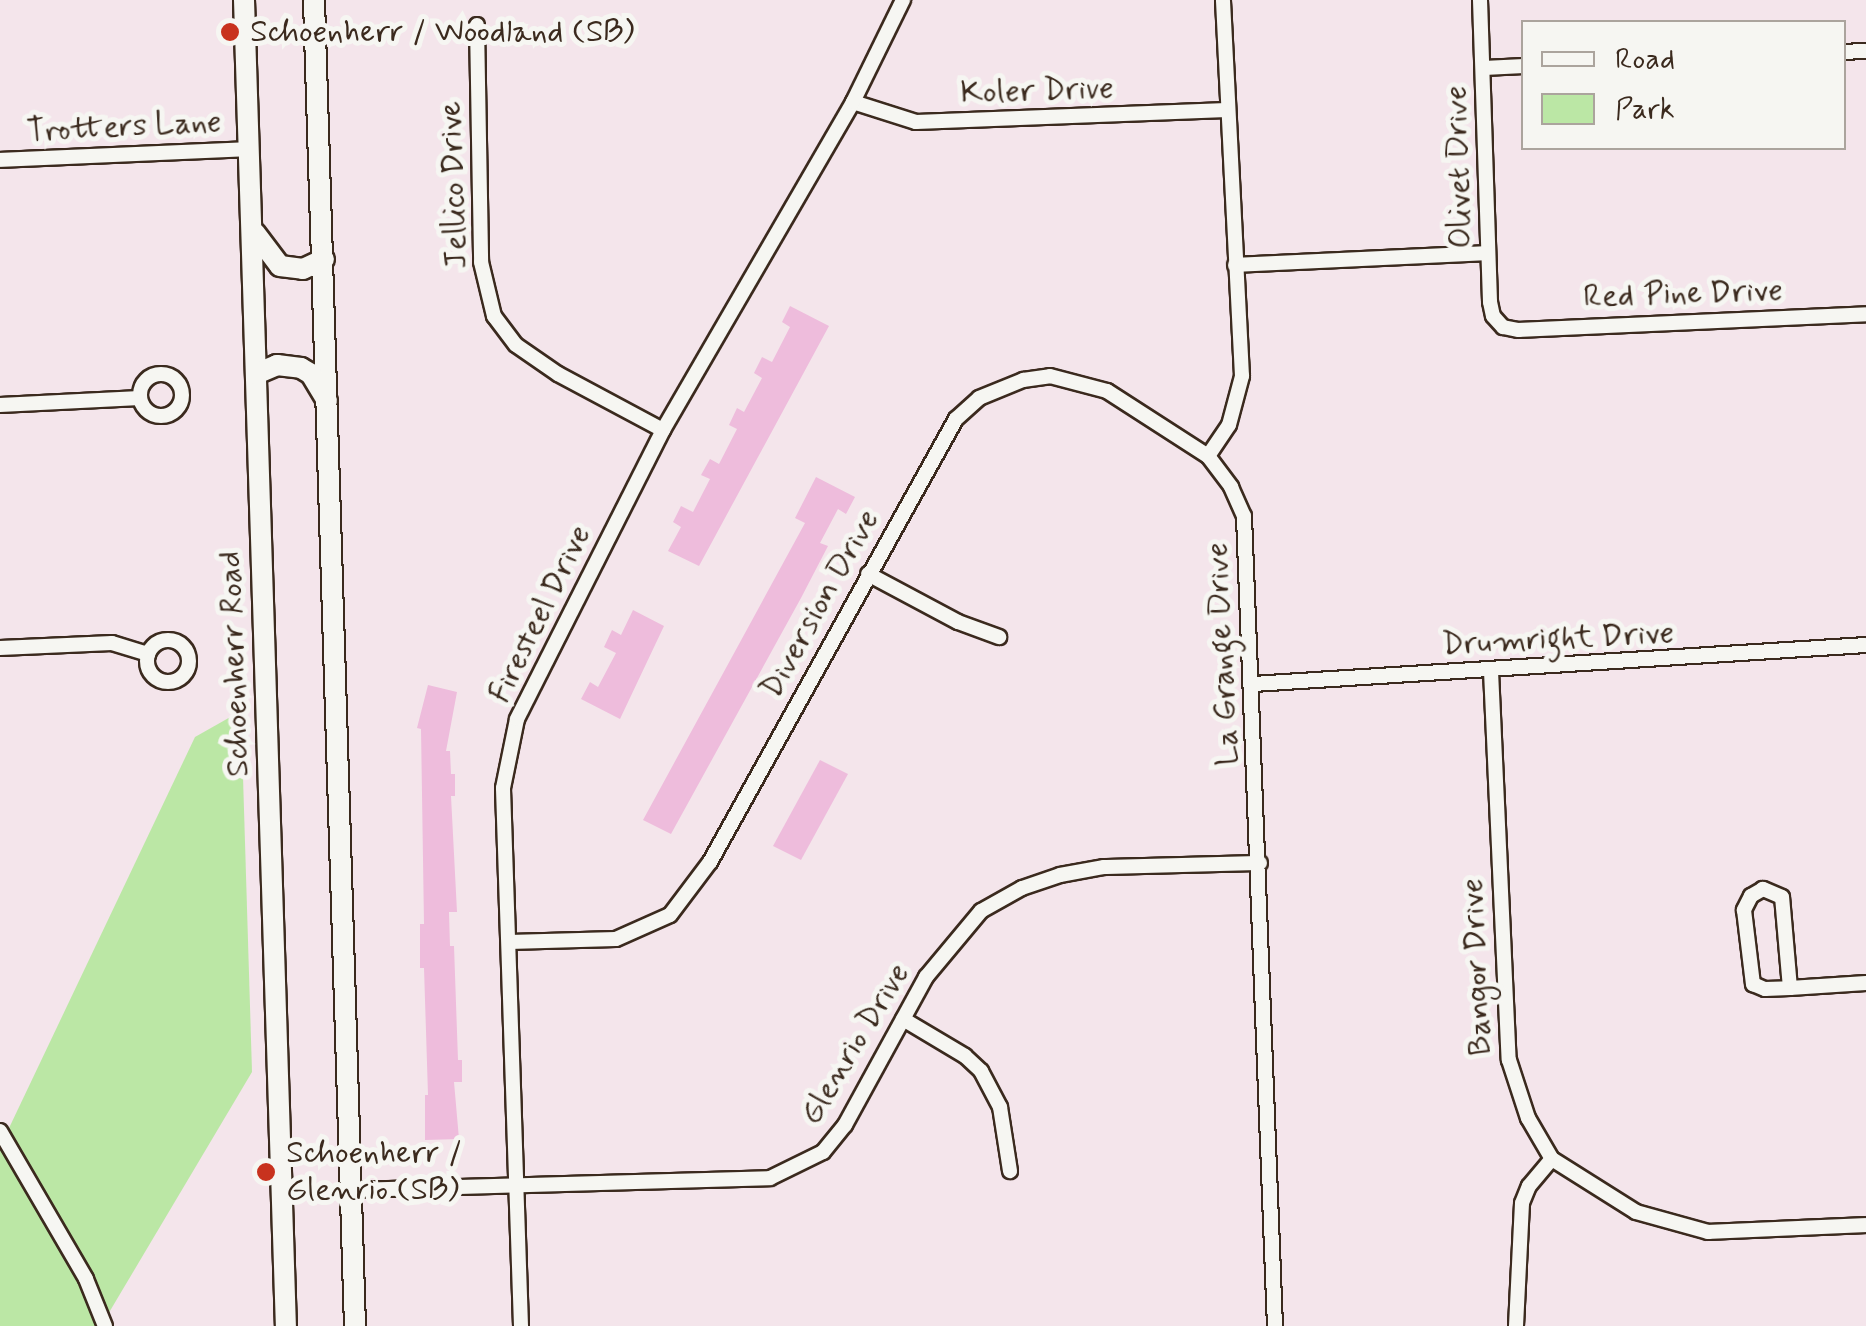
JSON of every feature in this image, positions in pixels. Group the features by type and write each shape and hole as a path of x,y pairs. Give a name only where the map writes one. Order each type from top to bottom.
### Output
{"main road":[{"name":"Schoenherr Road","path":"244,0 286,1326"},
{"path":"314,0 356,1326"},
{"path":"252,226 262,247 280,266 303,269 324,259"},
{"path":"256,374 277,365 301,368 311,374 328,402"}],"street":[{"name":"Firesteel Drive","path":"521,1326 503,788 517,719 662,430 853,102 903,0"},
{"path":"1208,456 1239,401 1242,376 1223,0"},
{"name":"Olivet Drive","path":"1480,0 1490,302 1493,316 1504,328"},
{"name":"Jellico Drive","path":"477,25 481,262 494,316 516,345 544,364 662,430"},
{"path":"1484,68 1521,66"},
{"name":"Koler Drive","path":"853,102 916,122 1226,110"},
{"name":"Trotters Lane","path":"0,160 250,149"},
{"path":"1235,265 1488,253"},
{"name":"Red Pine Drive","path":"1504,328 1866,314"},
{"name":"Diversion Drive","path":"509,942 616,939 670,914 710,862 956,420 980,398 1023,380 1050,376 1107,391 1208,456"},
{"path":"0,405 140,398"},
{"name":"La Grange Drive","path":"1208,456 1231,486 1244,516 1276,1326"},
{"path":"868,574 958,622 999,638"},
{"path":"0,648 112,643 148,654"},
{"name":"Drumright Drive","path":"1253,684 1866,645"},
{"name":"Bangor Drive","path":"1490,670 1509,1060 1528,1118 1552,1159 1636,1212 1708,1232 1866,1226"},
{"name":"Glenrio Drive","path":"351,1190 770,1178 802,1166 822,1152 845,1125 903,1019 960,932 981,911 1022,888 1060,874 1104,868 1260,863"},
{"path":"1790,988 1782,897 1763,889 1751,896 1744,910 1748,970 1753,984 1764,989 1790,988 1866,983"},
{"path":"903,1019 965,1056 981,1071 1000,1107 1010,1171"},
{"path":"0,1131 86,1278 104,1326"},
{"path":"1516,1326 1522,1202 1529,1186 1552,1159"}],"green space":[{"path":"241,711 252,1072 101,1326 0,1326 0,1147 195,737"}],"building":[{"path":"790,306 829,326 699,566 668,551 681,527 673,522 681,506 693,512 710,479 701,475 710,459 719,464 737,429 729,425 737,408 744,412 762,378 754,373 762,357 772,362 790,327 782,322"},
{"path":"816,477 855,497 846,514 838,509 820,543 828,546 671,834 643,820 805,523 795,518"},
{"path":"633,610 664,626 620,719 581,699 590,682 598,687 616,653 604,647 612,630 621,635"},
{"path":"428,685 457,692 446,751 450,751 451,774 455,774 455,796 451,796 457,912 449,912 458,1060 462,1060 462,1082 454,1082 459,1139 425,1140 428,1095 424,968 420,968 420,924 424,924 421,729 417,728"},
{"path":"820,760 848,774 801,860 773,846"}],"place":[{"name":"Schoenherr / Woodland (SB)","path":"230,32"},
{"name":"Schoenherr / Glenrio (SB)","path":"266,1172"}]}
